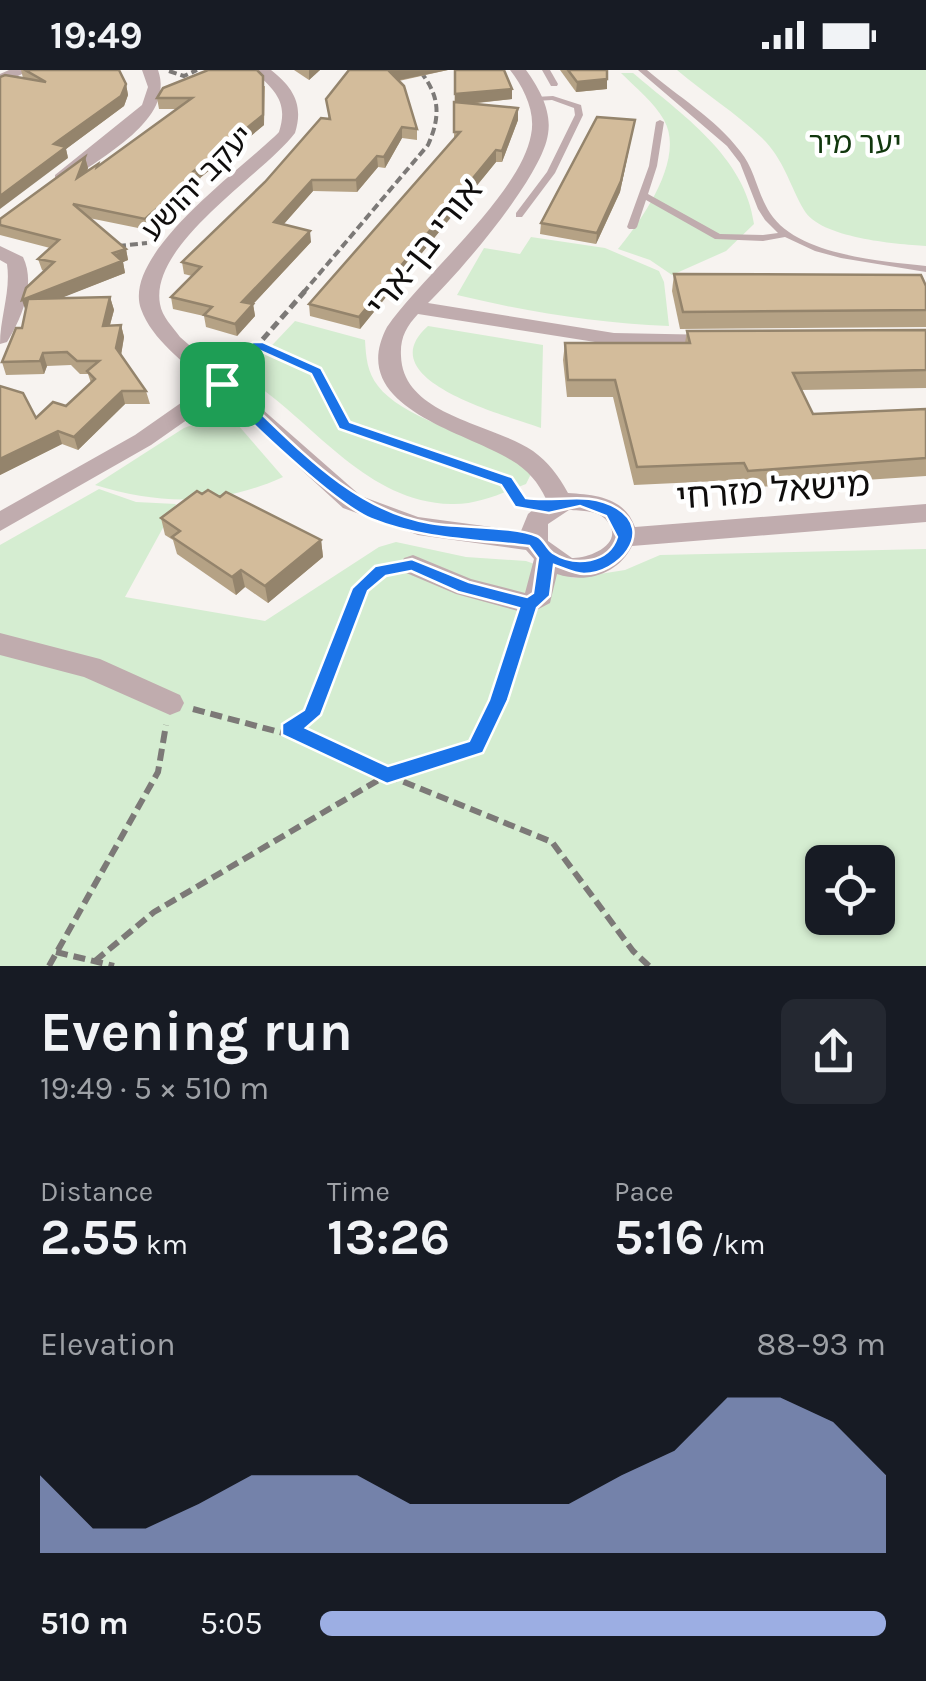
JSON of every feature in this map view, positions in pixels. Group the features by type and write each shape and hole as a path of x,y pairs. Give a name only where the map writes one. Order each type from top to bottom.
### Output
{"street":[{"path":"0,80 22,70"},
{"name":"יעקב יהושע","path":"222,384 173,341 149,302 158,266 177,239 286,133 293,118 293,103 285,90 261,70"},
{"path":"518,70 535,99"},
{"path":"43,192 137,121 155,94 151,72"},
{"name":"אורי בן-ארי","path":"535,99 540,135 525,170 395,328 389,346 389,372 402,392 424,410 520,451 544,469 556,486 554,505"},
{"path":"0,252 16,261 20,273 14,306 0,338"},
{"path":"414,307 614,340 740,340"},
{"path":"0,522 144,440 222,384 352,502 379,516 540,549 575,567 600,565 621,550 626,537 612,512 581,501 554,505 538,515 532,528 540,549 541,596 529,604 464,588 412,565"},
{"name":"מישאל מזרחי","path":"626,537 926,513"},
{"path":"0,644 90,667 170,703"}],"lane":[{"path":"546,70 554,84"},
{"path":"642,70 730,143 752,172 768,218 788,234 842,255 926,268"},
{"path":"519,215 551,173 580,115 578,107 564,100 535,99"},
{"path":"632,227 645,196 660,122"},
{"path":"645,196 718,237 788,234"}],"path":[{"path":"151,72 184,76 197,70"},
{"path":"222,384 422,157 434,136 441,111 438,96 420,70"},
{"path":"103,247 177,239"},
{"path":"258,344 316,371 345,426 507,481 521,503 554,505"},
{"path":"49,966 158,772 170,703 283,733 311,715 361,588 381,570 412,565"},
{"path":"96,961 154,912 387,775 476,748 498,700 529,604"},
{"path":"289,729 387,775 552,842 648,966"},
{"path":"56,952 114,966"}],"green space":[{"name":"יער מיר","path":"677,70 926,70 926,246 859,238 813,220 769,145"},
{"path":"621,73 633,73 708,138 738,177 748,200 754,224 726,251 672,275 650,260 618,249 658,189 669,153 664,120"},
{"path":"531,237 605,248 659,271 669,326 562,316 457,295 484,248 520,254"},
{"path":"295,321 365,340 371,375 389,398 424,418 521,457 531,474 526,484 480,500 451,504 419,499 364,473 243,376"},
{"path":"428,326 543,345 541,428 474,404 428,379 415,363 414,345"},
{"path":"214,417 229,418 238,425 283,477 236,493 190,499 143,496 95,485 184,428"},
{"path":"99,489 136,502 176,504 125,597 265,621 379,547 396,542 466,557 526,561 574,578 625,570 660,555 926,549 926,966 0,966 0,545"}],"building":[{"path":"25,70 119,70 126,84 121,96 54,144 66,147 0,196 0,77 46,82"},
{"path":"208,70 257,70 263,76 263,115 194,171 199,172 145,219 73,204 126,249 113,253 122,261 22,300 26,288 54,262 38,259 59,240 0,225 0,219 85,157 77,178 98,164 97,167 192,98 157,98 163,88"},
{"path":"349,70 399,70 390,72 404,86 417,129 402,127 384,157 377,156 356,180 312,180 274,222 310,231 242,302 253,304 235,324 204,315 212,307 171,297 201,267 182,262 265,182 321,118 330,119 326,99"},
{"path":"455,70 504,70 512,89 455,94"},
{"path":"568,70 607,70 607,79 577,82"},
{"path":"454,102 518,108 502,151 496,150 359,317 309,304 460,132 454,132"},
{"path":"597,117 635,120 621,181 597,233 541,223"},
{"path":"674,274 921,275 926,286 926,310 683,312"},
{"path":"110,297 103,326 121,325 116,348 146,391 122,391 74,437 58,431 0,459 0,386 23,393 36,418 53,402 66,406 95,379 87,371 99,361 77,361 67,352 43,353 40,361 2,362 16,328 22,328 28,299"},
{"path":"926,330 926,370 793,373 813,414 926,409 926,458 748,471 744,463 637,467 615,380 568,380 565,343 690,343 687,331"},
{"path":"208,490 220,497 226,492 321,540 265,586 241,570 232,577 172,537 180,531 161,518 197,491 202,494"}],"route":[{"path":"222,384 258,344 316,371 345,426 507,481 521,503 549,507 569,501 597,504 621,522 626,537 612,560 584,568 547,557 541,596 529,604 498,700 476,748 387,775 289,729 311,715 361,588 381,570 412,565 464,588 529,604 541,596 547,557 534,541 428,529 379,516 352,502 222,384"}]}
